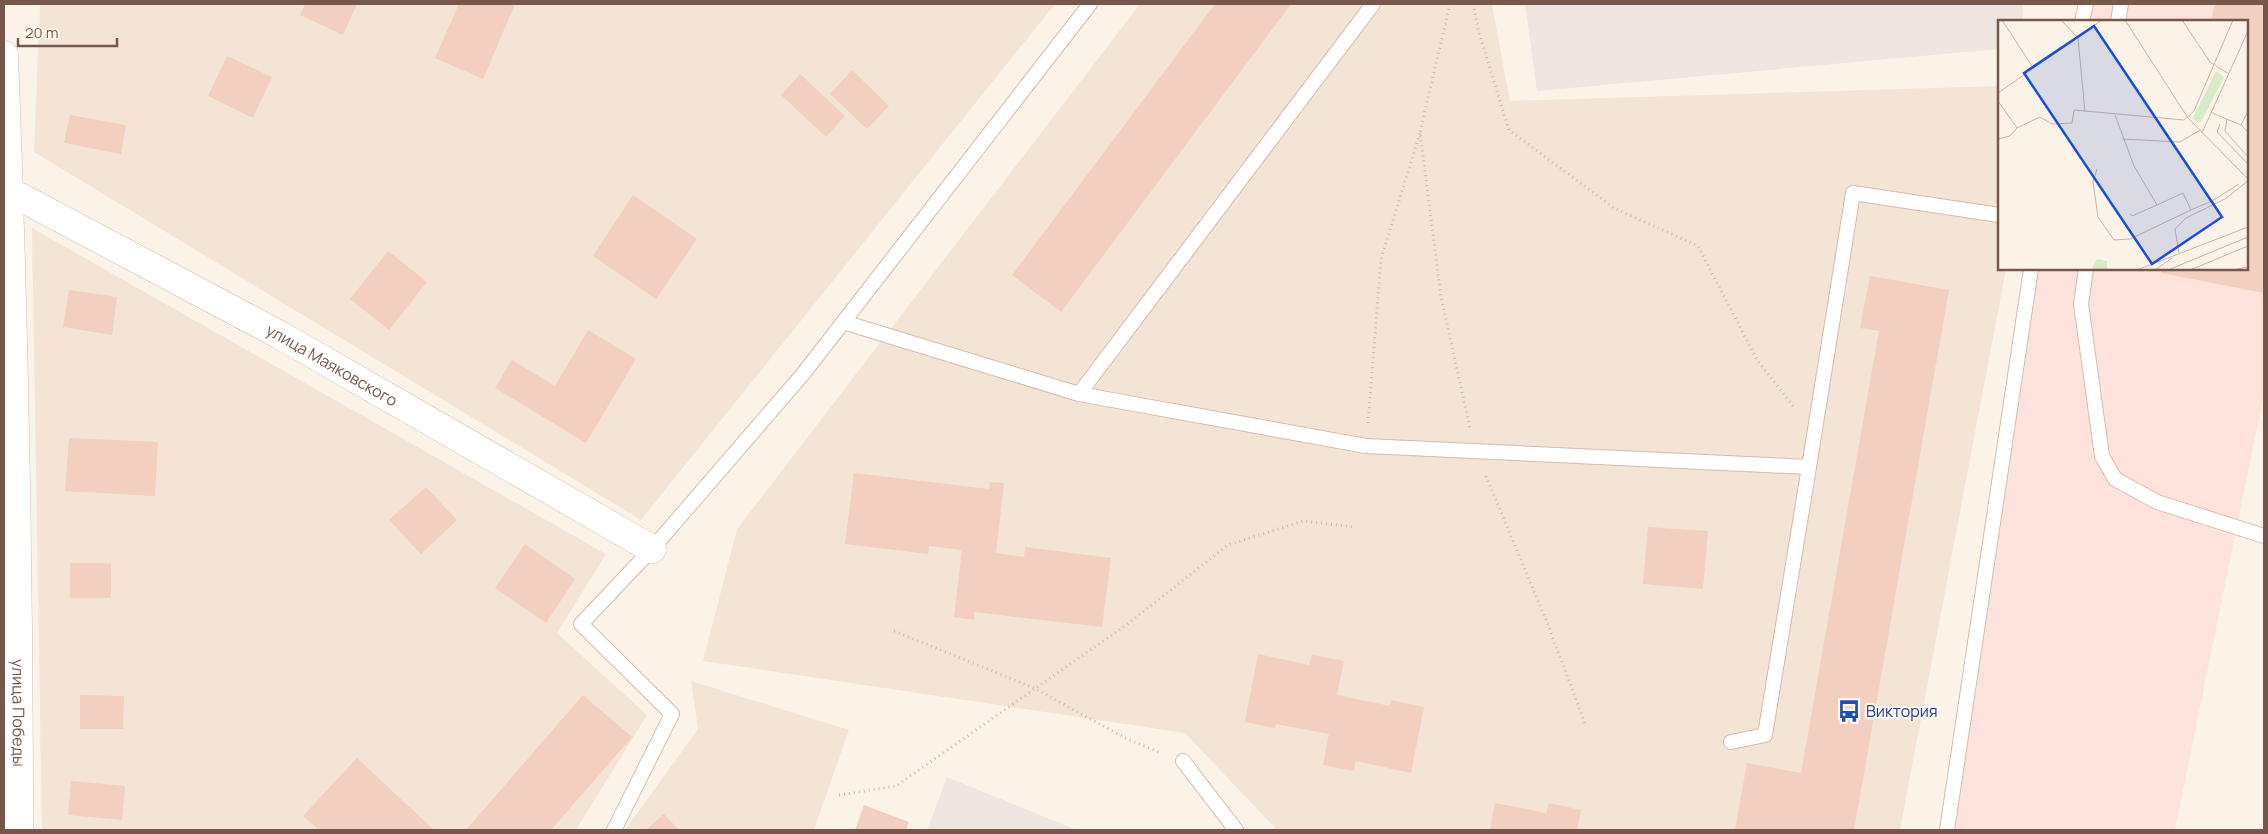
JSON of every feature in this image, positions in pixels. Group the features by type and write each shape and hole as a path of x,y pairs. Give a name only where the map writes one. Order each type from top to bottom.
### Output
{"street":[{"name":"улица Победы","path":"4,55 11,721 19,830"},
{"name":"улица Маяковского","path":"6,191 280,335 652,549"}],"lane":[{"path":"614,830 672,714 582,624 652,549 803,374 1090,4"},
{"path":"1079,394 1373,4"},
{"path":"2082,20 2086,4"},
{"path":"2118,20 2121,4"},
{"path":"1731,742 1765,735 1853,193 1998,214"},
{"path":"1947,830 2031,270"},
{"path":"2086,270 2081,304 2102,456 2115,479 2157,502 2264,536"},
{"path":"843,322 1079,394 1366,446 1809,467"},
{"path":"1183,761 1236,830"}],"path":[{"path":"1366,446 1381,259 1420,132 1450,4"},
{"path":"1473,4 1479,33 1509,130 1614,208 1698,246 1756,360 1814,432"},
{"path":"1420,132 1442,297 1475,451 1548,625 1586,726"},
{"path":"839,795 896,786 1126,625 1228,546 1303,521 1354,528"},
{"path":"894,631 1034,688 1125,738 1183,761"}],"shaded area":[{"path":"40,4 1055,4 641,520 34,152"},
{"path":"1140,4 1492,4 1510,101 1998,86 1998,270 2006,270 1900,830 1277,830 1185,733 703,661 737,529"},
{"path":"1525,4 2023,4 2023,20 1998,20 1998,49 1537,91"},
{"path":"2082,4 2264,4 2264,393 2175,830 1946,830 2038,270 2248,270 2248,20 2079,20"},
{"path":"32,228 606,554 557,633 647,715 576,830 42,830"},
{"path":"691,681 849,730 814,830 625,830 698,729"},
{"path":"947,777 1077,830 927,830"}],"building":[{"path":"305,4 357,4 343,35 300,15"},
{"path":"459,4 515,4 483,79 435,58"},
{"path":"1215,4 1291,4 1061,312 1012,275"},
{"path":"2215,4 2264,4 2264,293 2161,273 2162,270 2248,270 2248,20 2211,20"},
{"path":"227,56 272,77 253,118 208,96"},
{"path":"852,70 889,106 867,129 830,94"},
{"path":"800,74 845,116 826,137 781,95"},
{"path":"70,115 126,125 121,154 64,143"},
{"path":"633,195 697,239 656,299 593,256"},
{"path":"388,251 427,282 389,330 350,299"},
{"path":"1870,276 1949,290 1854,830 1735,830 1747,763 1801,773 1879,331 1860,328"},
{"path":"69,290 117,297 112,335 63,327"},
{"path":"588,330 636,359 586,443 495,388 512,360 555,386"},
{"path":"69,438 158,442 155,496 65,491"},
{"path":"854,473 989,489 990,482 1004,483 996,553 1024,557 1025,547 1111,558 1102,627 974,612 974,620 954,617 962,550 929,546 928,554 845,544"},
{"path":"426,487 457,520 421,554 389,520"},
{"path":"1648,527 1708,531 1703,589 1643,584"},
{"path":"525,544 575,579 546,623 495,588"},
{"path":"70,563 111,563 111,598 70,598"},
{"path":"1258,654 1309,665 1312,655 1344,661 1337,695 1390,706 1391,700 1424,707 1411,773 1356,761 1354,771 1323,765 1329,734 1276,724 1275,728 1245,722"},
{"path":"80,695 124,696 123,729 80,729"},
{"path":"583,695 632,737 551,830 466,830"},
{"path":"357,758 434,830 319,830 303,816"},
{"path":"71,781 125,786 122,820 68,815"},
{"path":"1495,803 1546,813 1549,803 1581,810 1577,830 1490,830"},
{"path":"864,805 909,822 906,830 855,830"},
{"path":"664,814 679,830 646,830"}],"place":[{"name":"Виктория","path":"1849,711"}]}
